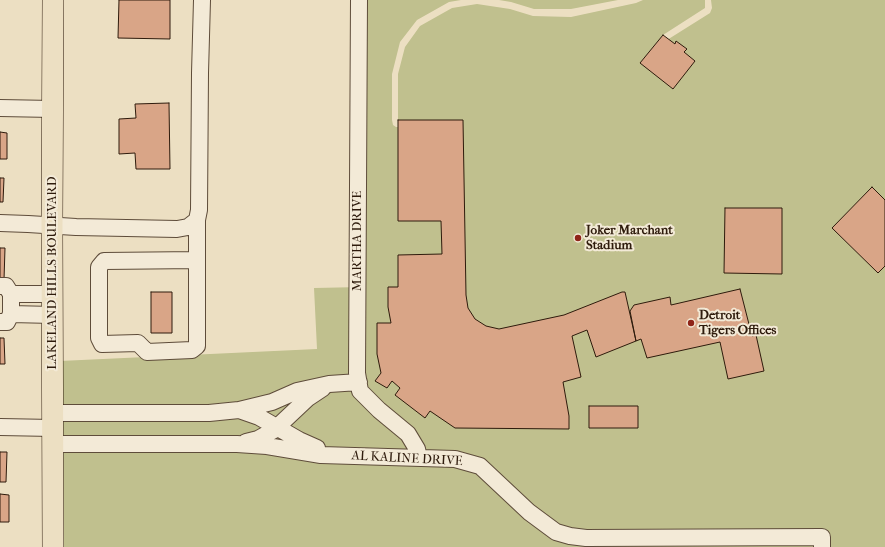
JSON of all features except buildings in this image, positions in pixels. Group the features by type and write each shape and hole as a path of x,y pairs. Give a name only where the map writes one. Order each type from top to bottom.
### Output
{"main road":[{"name":"LAKELAND HILLS BOULEVARD","path":"53,0 53,547"}],"street":[{"path":"197,260 104,261 99,267 99,338 102,344 138,343 147,352 192,350 197,346 197,260 197,220 199,210 202,0"},
{"name":"MARTHA DRIVE","path":"359,0 357,373 360,391 408,434 417,449 418,458"},
{"path":"0,108 53,109"},
{"path":"0,223 76,227 177,229 188,227 197,220"},
{"path":"53,294 5,290 5,318 53,315"},
{"path":"0,427 53,428 239,410 272,402 297,391 329,384 359,382"},
{"path":"237,444 258,439 277,427 308,398 329,384"},
{"path":"239,410 259,417 298,440 333,455"},
{"name":"AL KALINE DRIVE","path":"53,428 267,446 321,455 455,459 480,466 529,512 556,532 570,536 586,538 822,537 822,547"}],"green space":[{"path":"363,0 461,0 449,2 417,20 400,42 392,74 392,120 393,125 398,127 398,74 405,47 420,26 452,8 477,4 510,9 533,16 571,17 636,3 643,0 705,0 705,8 663,35 641,63 645,67 667,40 710,13 712,8 711,0 885,0 885,547 60,547 60,361 317,349 314,288 362,287"},
{"path":"499,0 618,0 571,9 534,9"}],"place":[{"name":"Joker Marchant Stadium","path":"578,238"},
{"name":"Detroit Tigers Offices","path":"691,323"}]}
